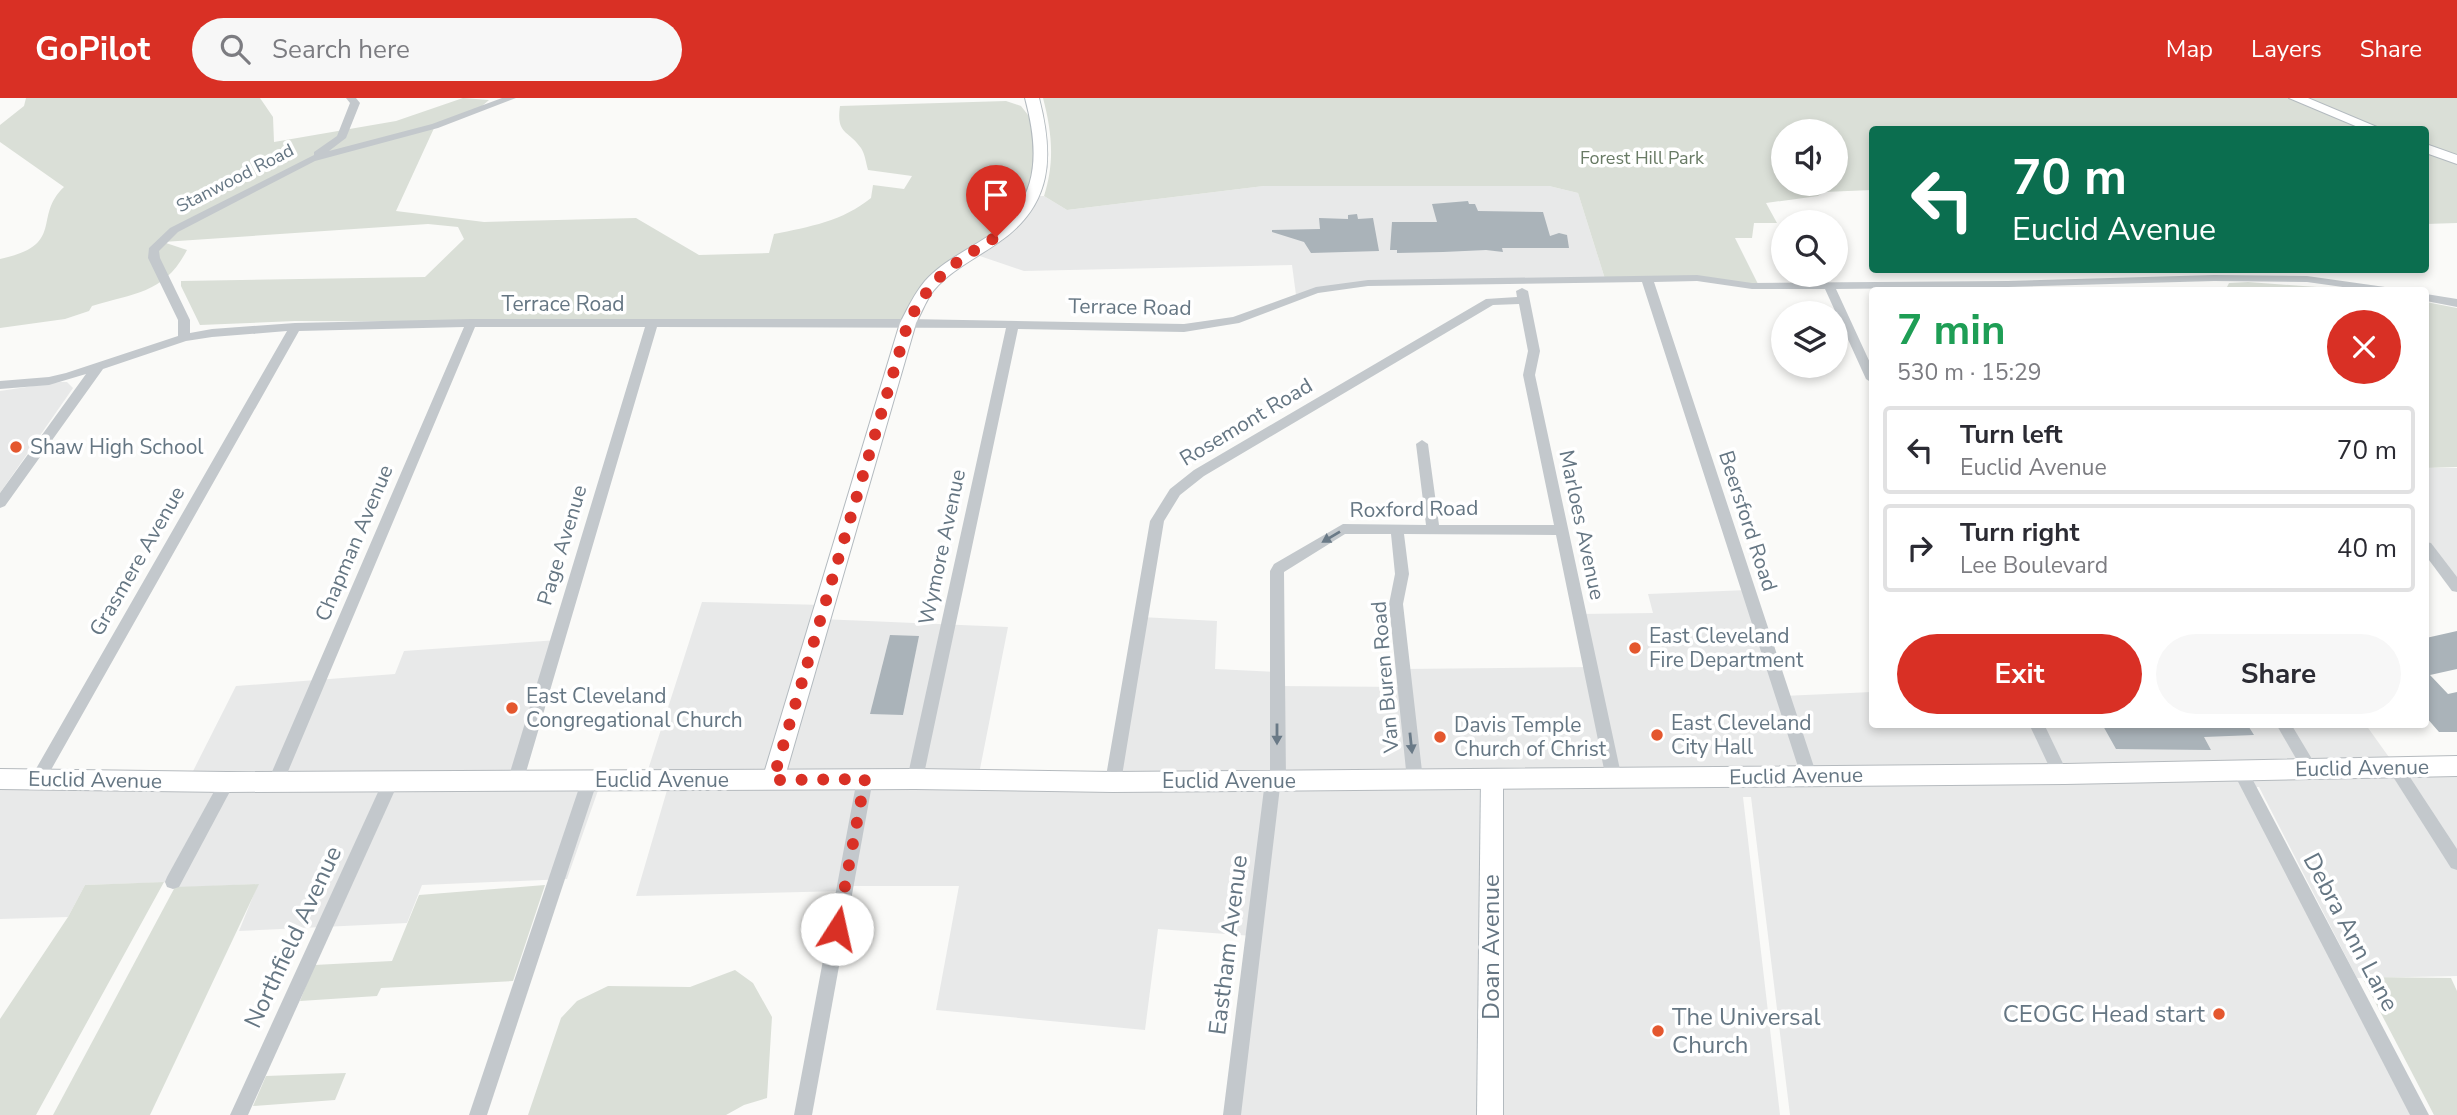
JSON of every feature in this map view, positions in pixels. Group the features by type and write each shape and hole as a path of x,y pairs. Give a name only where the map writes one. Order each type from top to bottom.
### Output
{"main road":[{"name":"Euclid Avenue","path":"0,779 227,782 393,779 915,779 1113,782 2241,772 2457,766"}],"street":[{"path":"311,159 341,138 355,103 351,98"},
{"name":"Stanwood Road","path":"184,338 184,320 154,258 153,250 174,230 311,159 435,126 511,98"},
{"path":"773,780 908,323 923,294 936,279 996,237 1016,220 1035,196 1039,182 1042,133 1032,98"},
{"path":"2296,98 2368,126"},
{"path":"2429,149 2457,160"},
{"name":"Terrace Road","path":"0,385 48,381 97,368 184,338 212,333 295,327 471,323 908,323 1202,327 1235,320 1300,294 1333,286 1697,278 1771,286"},
{"path":"2214,278 2222,287"},
{"name":"Terrace Road","path":"1848,286 2010,287 2214,278 2308,279 2364,287"},
{"name":"Beersford Road","path":"1647,279 1809,776"},
{"name":"Marloes Avenue","path":"1520,280 1534,351 1529,375 1614,779"},
{"path":"1483,281 1490,302"},
{"path":"1829,287 1869,373"},
{"path":"2429,298 2457,303"},
{"name":"Rosemont Road","path":"1113,782 1157,520 1175,492 1223,460 1490,302 1523,300"},
{"name":"Chapman Avenue","path":"276,781 471,323"},
{"name":"Page Avenue","path":"516,779 652,323"},
{"name":"Wymore Avenue","path":"915,779 1013,324"},
{"name":"Grasmere Avenue","path":"37,779 295,327"},
{"path":"0,503 97,368"},
{"path":"1422,444 1433,529"},
{"name":"Roxford Road","path":"1275,781 1277,571 1343,529 1562,530"},
{"name":"Van Buren Road","path":"1397,529 1402,573 1396,604 1415,780"},
{"path":"2429,551 2457,587"},
{"path":"2038,728 2060,774"},
{"path":"2285,728 2310,769"},
{"path":"2396,767 2457,863"},
{"name":"Debra Ann Lane","path":"2241,772 2420,1115"},
{"name":"Northfield Avenue","path":"239,1115 393,779"},
{"path":"478,1115 590,779"},
{"path":"803,1115 865,779"},
{"name":"Doan Avenue","path":"1490,1115 1492,779"},
{"name":"Eastham Avenue","path":"1232,1115 1275,781"},
{"path":"173,881 227,782"}],"shaded area":[{"path":"1525,185 1549,186 1578,193 1605,279 1348,284 1296,295 1292,265 1024,271 971,253 1035,196 1044,196 1067,210 1264,186"},
{"name":"Shaw High School","path":"67,382 73,388 0,493 0,391"},
{"path":"2429,468 2457,468 2457,587 2429,551"},
{"path":"1748,590 1783,696 1869,692 1869,728 2368,728 2396,767 2457,766 2457,976 2357,978 2259,787 2249,787 2420,1115 1790,1115 1751,797 1743,797 1780,1115 1503,1115 1503,1053 1490,1115 1232,1115 1253,936 1158,929 1145,1030 936,1010 959,886 846,886 844,891 636,896 670,780 645,779 702,602 825,605 821,619 1008,627 978,779 1113,782 1141,617 1217,621 1215,669 1277,672 1278,686 1404,687 1403,669 1590,667 1580,614 1653,613 1648,594"},
{"path":"558,640 516,779 602,779 567,879 422,885 407,923 239,931 258,884 169,888 172,882 85,885 68,917 0,919 0,779 188,781 236,686 395,674 404,651"}],"green space":[{"path":"26,98 260,98 273,117 274,142 396,121 463,98 489,100 482,106 435,126 396,211 484,222 636,218 699,255 769,253 774,234 837,218 871,198 873,185 904,189 912,176 868,170 861,148 841,127 840,106 1006,101 1021,106 1042,133 1028,208 950,268 908,323 295,321 200,325 181,286 181,281 425,277 464,239 458,227 428,224 163,242 187,250 169,275 159,283 135,294 92,306 89,311 65,319 0,328 0,259 34,246 45,229 55,198 64,187 0,142 0,125 24,106"},
{"name":"Forest Hill Park","path":"1043,98 2457,98 2457,223 2429,224 2429,126 1869,126 1869,190 1848,191 1848,119 1771,119 1771,196 1818,196 1766,203 1771,212 1771,223 1754,223 1752,238 1735,238 1759,286 1697,278 1605,279 1578,193 1549,186 1264,186 1067,210 1044,196 1051,159 1050,135"},
{"path":"2248,282 2317,287 2227,287 2229,283"},
{"path":"2429,303 2457,308 2457,467 2429,468"},
{"path":"164,882 36,1115 0,1115 0,1019 68,917 85,885"},
{"path":"259,884 150,1115 53,1115 175,887"},
{"path":"545,885 513,981 381,988 377,996 300,1001 314,965 392,961 419,895"},
{"path":"735,970 753,983 772,1017 767,1098 744,1105 726,1115 528,1115 561,1018 577,1001 608,986 690,987"},
{"path":"2362,977 2451,978 2457,991 2457,1115 2434,1115"},
{"path":"346,1073 335,1100 253,1106 266,1076"}],"building":[{"path":"1468,201 1469,204 1475,204 1478,211 1543,212 1550,236 1559,233 1567,235 1569,248 1502,248 1503,252 1486,250 1397,253 1397,250 1390,250 1392,222 1437,222 1432,204"},
{"path":"1357,214 1358,219 1373,218 1379,251 1311,253 1304,242 1272,232 1320,229 1319,218 1348,219 1348,215"},
{"path":"2457,631 2457,669 2430,675 2448,694 2457,692 2457,732 2439,732 2429,720 2429,637"},
{"path":"890,635 919,636 903,715 870,714"},
{"path":"2104,728 2250,728 2254,735 2204,737 2211,750 2116,749"}],"place":[{"name":"Shaw High School","path":"16,447"},
{"name":"East Cleveland Fire Department","path":"1635,648"},
{"name":"East Cleveland Congregational Church","path":"512,708"},
{"name":"East Cleveland City Hall","path":"1657,735"},
{"name":"Davis Temple Church of Christ","path":"1440,737"},
{"name":"CEOGC Head start","path":"2219,1014"},
{"name":"The Universal Church","path":"1658,1031"}],"route":[{"path":"837,929 865,779 773,780 908,323 923,294 936,279 996,237"}]}
